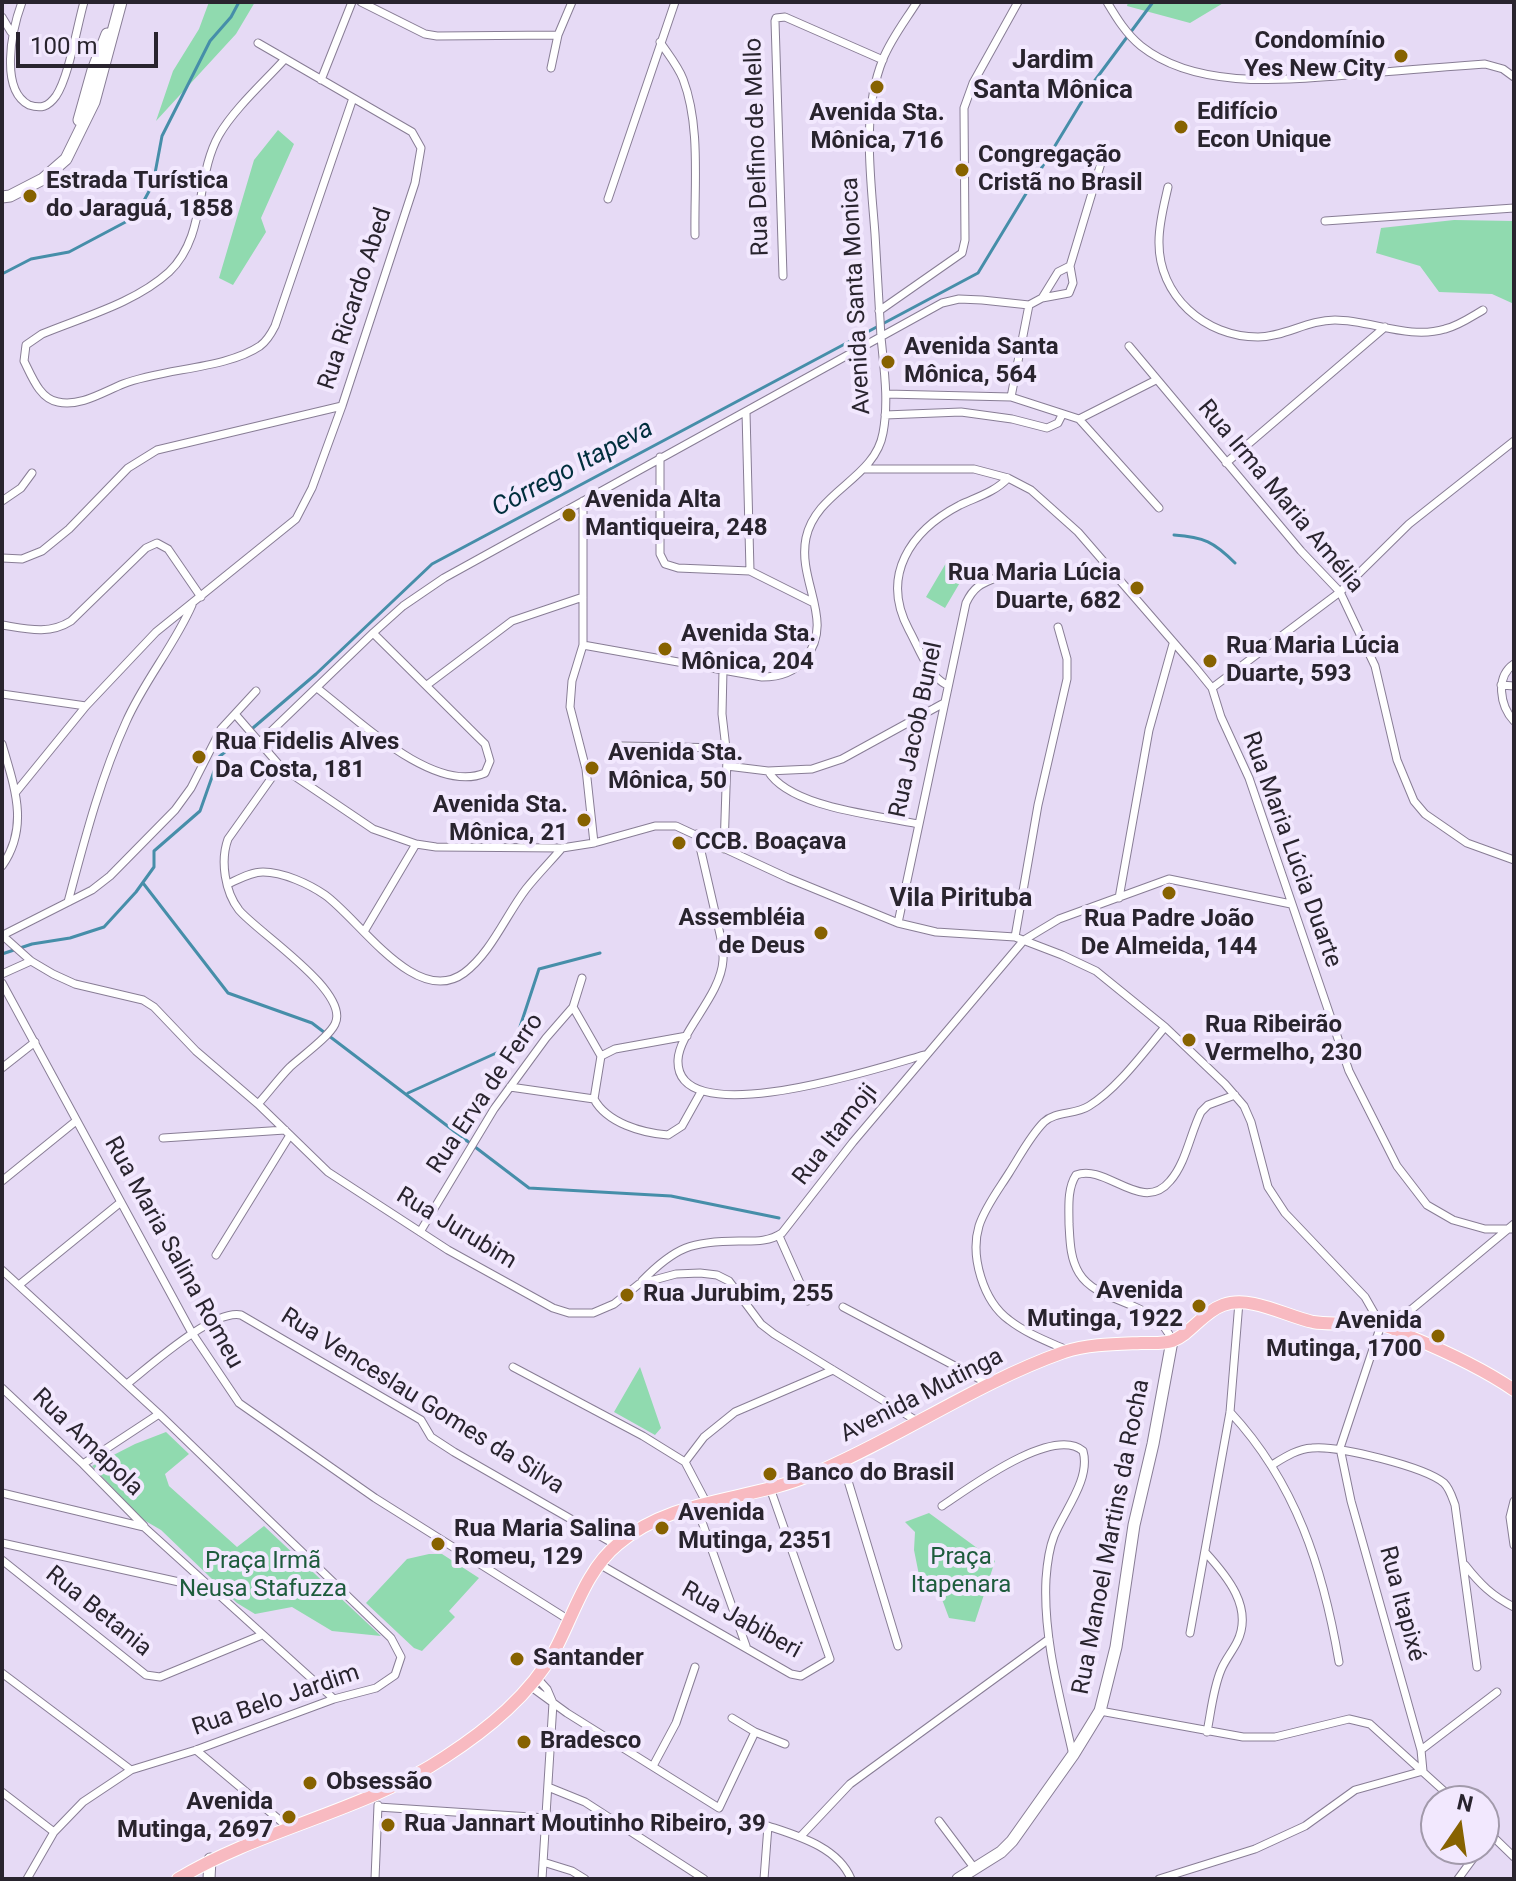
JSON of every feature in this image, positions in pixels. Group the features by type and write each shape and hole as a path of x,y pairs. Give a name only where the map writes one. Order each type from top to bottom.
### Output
{"main road":[{"path":"2,197 43,179 66,159 93,70 120,2"},
{"path":"1172,1341 1214,1310 1239,1302 1321,1323 1381,1325 1451,1353 1514,1390"},
{"name":"Avenida Mutinga","path":"178,1879 210,1859 289,1829 377,1801 488,1726 534,1682 599,1564 616,1545 650,1522 701,1504 807,1477 989,1384 1069,1351 1100,1345 1172,1341"},
{"name":"Rua Manoel Martins da Rocha","path":"959,1879 1001,1852 1012,1841 1100,1711 1116,1647 1134,1525 1156,1431 1172,1341"},
{"path":"209,1879 210,1859"}],"street":[{"path":"22,2 11,32 4,73 13,95 24,103 42,107 48,105 60,88 84,2"},
{"path":"321,80 352,2"},
{"path":"361,2 415,29 437,36 558,35"},
{"path":"551,68 558,35 572,2"},
{"path":"608,199 675,2"},
{"name":"Avenida Santa Monica","path":"583,645 774,677 801,665 817,640 818,617 805,562 808,531 827,499 863,469 879,448 885,415 870,164 871,120 883,60 917,2"},
{"path":"880,315 962,253 965,240 964,108 973,83 1018,2"},
{"path":"1107,2 1123,27 1141,46 1171,62 1208,74 1237,79 1288,79 1485,64 1503,69 1514,77"},
{"path":"2,17 11,32"},
{"name":"Rua Delfino de Mello","path":"783,276 780,121 773,34 776,18 785,17 883,60"},
{"path":"660,42 676,65 688,97 693,131 695,235"},
{"name":"Rua Ricardo Abed","path":"16,792 86,706 156,632 296,519 312,488 342,406 415,183 421,148 412,132 258,43"},
{"path":"284,60 220,133 213,149 194,230 172,269 141,291 42,334 26,345 24,361 45,397 54,402 76,402 148,375 221,360 261,345 275,326 353,98"},
{"path":"260,742 403,606 444,578 660,457 942,303 959,299 1029,305 1042,298 1069,293 1072,288 1070,266 1101,163"},
{"path":"1168,187 1159,241 1163,270 1176,297 1202,322 1242,336 1261,337 1325,320 1428,332 1442,330 1483,310"},
{"path":"1325,221 1514,208"},
{"path":"1042,298 1058,272 1070,266"},
{"path":"1011,397 1029,305"},
{"path":"1226,463 1385,327"},
{"name":"Rua Irma Maria Amélia","path":"1129,346 1226,463 1340,592 1375,666 1397,760 1414,801 1434,821 1467,843 1514,860"},
{"path":"1079,419 1156,380"},
{"path":"886,394 1011,397 1079,419 1159,508"},
{"path":"2,558 22,559 42,551 69,529 128,468 157,450 342,406"},
{"path":"746,412 750,571"},
{"path":"885,415 961,412 1012,419 1047,428 1058,423 1062,415"},
{"path":"1212,688 1340,592 1409,524 1513,444"},
{"path":"660,457 662,561 665,564 678,568 750,571 812,602"},
{"name":"Rua Maria Lúcia Duarte","path":"863,469 974,469 1008,478 1031,490 1078,532 1212,688 1221,717 1249,778 1349,1071 1409,1184 1427,1205 1453,1220 1485,1229 1511,1228"},
{"path":"2,501 21,488 32,473"},
{"path":"947,685 934,674 906,624 899,605 901,561 922,533 941,516 994,489 1008,478"},
{"path":"583,501 583,645 572,681 570,707 586,769 594,843"},
{"path":"2,625 33,630 60,627 71,621 146,548 157,543 168,549 201,597"},
{"name":"Rua Jacob Bunel","path":"898,923 966,603 971,592 988,579 1011,569"},
{"path":"427,685 512,621 583,597"},
{"path":"68,902 86,836 125,724 175,640 193,603"},
{"path":"1015,937 1038,805 1067,679 1065,645 1058,627"},
{"path":"317,688 417,763 449,774 466,776 485,773 490,761 485,744 373,633"},
{"path":"1119,898 1149,730 1173,644"},
{"path":"1514,664 1508,668 1501,685 1502,699 1514,721"},
{"path":"723,670 727,766 724,849"},
{"path":"1501,685 1514,686"},
{"path":"2,935 92,890 110,876 175,810 191,788 221,729 256,691"},
{"path":"2,694 86,706"},
{"path":"727,766 768,771 812,769 833,763 944,703"},
{"path":"235,714 280,766 351,817 373,829 416,844 436,847 562,848 665,824 697,834 724,849 898,923 936,932 1015,937 1096,971 1165,1027 1244,1106 1263,1172 1285,1213 1351,1279 1381,1325"},
{"path":"2,744 16,792 18,816 13,851 2,866"},
{"path":"622,746 726,748"},
{"path":"258,1104 286,1071 335,1025 337,1013 308,971 253,925 238,908 228,884 223,861 228,839 280,766"},
{"path":"768,771 780,785 820,802 918,824"},
{"path":"697,834 723,958 719,979 679,1049 678,1066 682,1076 701,1092 759,1094 792,1090 926,1054"},
{"path":"365,930 416,844"},
{"path":"228,884 260,872 305,884 326,896 404,969 432,981 452,979 474,964 526,889 562,848"},
{"name":"Rua Itamoji","path":"779,1236 792,1224 853,1142 1024,940 1059,919 1161,881 1175,879 1291,904"},
{"name":"Rua Jurubim","path":"2,935 31,961 75,984 133,997 154,1007 196,1051 258,1104 328,1172 420,1232 553,1308 569,1313 593,1313 614,1304 639,1284 676,1274 700,1273 723,1277 761,1324 919,1422"},
{"path":"2,974 31,961"},
{"name":"Rua Erva de Ferro","path":"420,1232 510,1087 573,1007 582,978"},
{"name":"Rua Maria Salina Romeu","path":"2,983 192,1333 239,1403 375,1498 569,1620"},
{"path":"573,1007 601,1056 594,1099 607,1115 625,1124 668,1135 682,1126 701,1092"},
{"path":"1069,1351 1031,1334 1007,1319 994,1306 979,1269 976,1246 978,1228 1000,1187 1047,1119 1075,1112 1094,1102 1165,1027"},
{"path":"601,1056 615,1049 687,1036"},
{"path":"2,1068 35,1042"},
{"path":"510,1087 594,1099"},
{"path":"1172,1341 1167,1327 1156,1317 1100,1290 1078,1272 1070,1246 1071,1185 1076,1175 1085,1173 1133,1191 1164,1187 1177,1170 1201,1112 1208,1105 1235,1095"},
{"path":"2,1181 76,1121"},
{"path":"163,1138 288,1132"},
{"path":"216,1255 288,1132"},
{"path":"19,1285 121,1202"},
{"path":"1340,1448 1381,1325 1412,1309 1511,1228"},
{"path":"639,1284 673,1254 694,1244 757,1241 779,1236 808,1301"},
{"name":"Rua Belo Jardim","path":"2,1270 159,1414 380,1628 399,1648 401,1657 395,1675 376,1688 334,1699 196,1750 131,1770 83,1802 54,1832 27,1879"},
{"path":"1190,1633 1230,1412 1239,1302"},
{"path":"843,1307 989,1384"},
{"name":"Rua Venceslau Gomes da Silva","path":"127,1384 192,1333 233,1313 254,1321 421,1420 431,1437 454,1452 616,1545"},
{"path":"513,1367 643,1436 685,1462 746,1647"},
{"path":"685,1462 704,1437 735,1412 833,1370"},
{"name":"Rua Amapola","path":"2,1388 144,1527 334,1699"},
{"path":"1230,1412 1272,1465 1310,1541 1320,1570 1339,1662"},
{"path":"83,1464 159,1414"},
{"path":"942,1506 1007,1464 1043,1448 1069,1444 1083,1451 1085,1462 1078,1488 1053,1538 1046,1578 1049,1639 1073,1755"},
{"path":"1272,1465 1290,1453 1309,1447 1340,1448 1422,1472 1448,1486 1455,1505 1477,1667"},
{"name":"Rua Itapixé","path":"1340,1448 1351,1501 1421,1750 1423,1771"},
{"path":"842,1461 898,1646"},
{"name":"Rua Jabiberi","path":"599,1564 798,1677 828,1662 829,1657 770,1488"},
{"path":"2,1493 144,1527"},
{"path":"1514,1501 1510,1517 1514,1545"},
{"path":"2,1543 211,1589"},
{"path":"1205,1552 1232,1586 1242,1622 1238,1640 1219,1673 1207,1732"},
{"name":"Rua Betania","path":"2,1560 146,1675 160,1677 262,1635"},
{"path":"1463,1563 1482,1587 1495,1598 1514,1607"},
{"path":"800,1837 850,1784 1049,1639"},
{"path":"653,1766 676,1723 695,1667"},
{"path":"2,1673 131,1770"},
{"path":"534,1682 547,1689 553,1703 542,1879"},
{"path":"1421,1750 1497,1692"},
{"path":"553,1703 719,1808 755,1732"},
{"path":"1100,1711 1243,1737 1275,1737 1349,1719 1360,1720 1370,1724 1438,1785"},
{"path":"732,1718 755,1732 785,1744"},
{"path":"196,1750 289,1829"},
{"path":"1159,1879 1255,1849 1305,1826 1355,1790 1423,1771"},
{"path":"548,1787 585,1802 704,1879"},
{"path":"2,1792 54,1832"},
{"path":"375,1879 377,1801 546,1818"},
{"path":"939,1821 975,1869"},
{"path":"764,1879 768,1826 800,1837 831,1854 851,1879"},
{"path":"543,1862 572,1871 585,1879"}],"green space":[{"path":"209,2 255,2 236,34 156,121 173,71 199,29"},
{"path":"1128,2 1225,2 1190,23 1127,6"},
{"path":"278,130 294,144 261,218 266,232 233,285 219,278 254,160"},
{"path":"1454,220 1514,221 1514,304 1492,294 1439,292 1420,266 1376,253 1381,228"},
{"path":"946,563 965,574 945,608 926,597"},
{"path":"640,1367 661,1428 655,1435 614,1412"},
{"name":"Praça Irmã Neusa Stafuzza","path":"166,1432 189,1454 165,1474 169,1486 237,1547 264,1526 381,1636 332,1631 292,1607 255,1614 237,1603 161,1530 142,1519 92,1466"},
{"name":"Praça Itapenara","path":"929,1513 995,1561 975,1622 949,1618 937,1586 921,1585 914,1550 915,1532 905,1522"},
{"path":"442,1554 479,1578 449,1611 455,1617 422,1651 414,1648 366,1603 407,1559"}],"waterway":[{"path":"2,274 31,259 69,252 135,217 153,184 162,136 210,41 231,17 239,2"},
{"name":"Córrego Itapeva","path":"2,954 104,927 154,867 154,851 200,811 219,757 316,674 432,564 978,273 1093,83 1153,2"},
{"path":"1174,535 1208,542 1235,563"},
{"path":"143,883 228,993 312,1023 529,1188 671,1196 779,1218"},
{"path":"408,1093 514,1045 539,969 600,953"}],"place":[{"name":"Condomínio Yes New City","path":"1401,56"},
{"name":"Avenida Sta. Mônica, 716","path":"877,87"},
{"name":"Edifício Econ Unique","path":"1181,127"},
{"name":"Congregação Cristã no Brasil","path":"962,170"},
{"name":"Estrada Turística do Jaraguá, 1858","path":"30,196"},
{"name":"Avenida Santa Mônica, 564","path":"888,362"},
{"name":"Avenida Alta Mantiqueira, 248","path":"569,515"},
{"name":"Rua Maria Lúcia Duarte, 682","path":"1137,588"},
{"name":"Avenida Sta. Mônica, 204","path":"665,649"},
{"name":"Rua Maria Lúcia Duarte, 593","path":"1210,661"},
{"name":"Rua Fidelis Alves Da Costa, 181","path":"199,757"},
{"name":"Avenida Sta. Mônica, 50","path":"592,768"},
{"name":"Avenida Sta. Mônica, 21","path":"584,820"},
{"name":"CCB. Boaçava","path":"679,843"},
{"name":"Rua Padre João De Almeida, 144","path":"1169,893"},
{"name":"Assembléia de Deus","path":"821,933"},
{"name":"Rua Ribeirão Vermelho, 230","path":"1189,1040"},
{"name":"Rua Jurubim, 255","path":"627,1295"},
{"name":"Avenida Mutinga, 1922","path":"1199,1306"},
{"name":"Avenida Mutinga, 1700","path":"1438,1336"},
{"name":"Banco do Brasil","path":"770,1474"},
{"name":"Avenida Mutinga, 2351","path":"662,1528"},
{"name":"Rua Maria Salina Romeu, 129","path":"438,1544"},
{"name":"Santander","path":"517,1659"},
{"name":"Bradesco","path":"524,1742"},
{"name":"Obsessão","path":"310,1783"},
{"name":"Avenida Mutinga, 2697","path":"289,1817"},
{"name":"Rua Jannart Moutinho Ribeiro, 39","path":"388,1825"}],"district":[{"name":"Jardim Santa Mônica","path":"1053,76"},
{"name":"Vila Pirituba","path":"961,899"}]}
